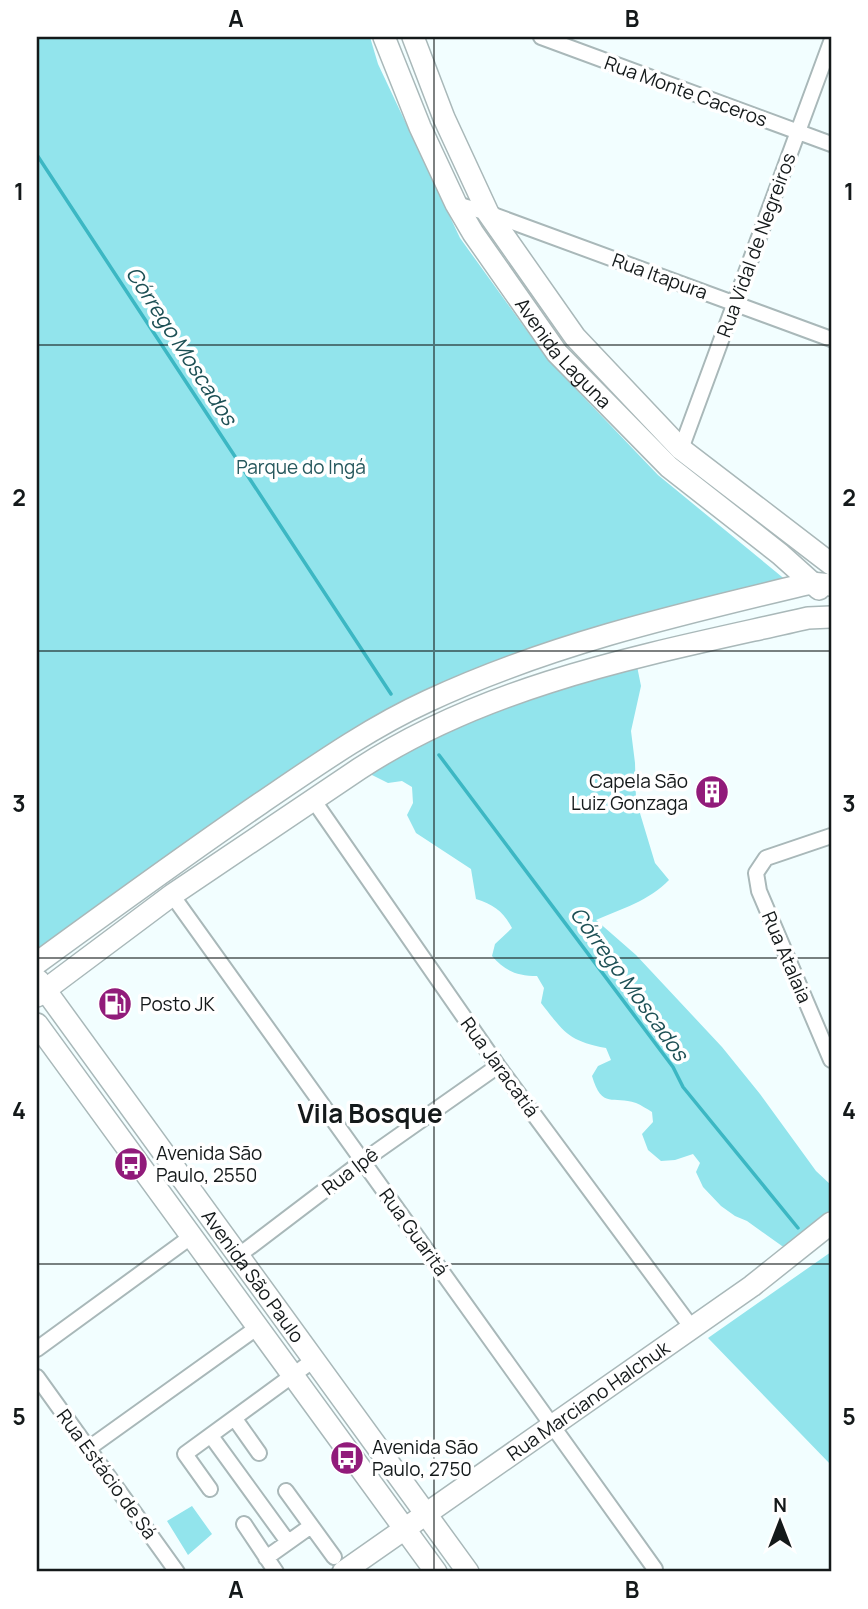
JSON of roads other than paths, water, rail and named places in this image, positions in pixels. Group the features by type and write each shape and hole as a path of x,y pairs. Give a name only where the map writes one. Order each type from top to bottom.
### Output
{"main road":[{"name":"Avenida Laguna","path":"384,37 420,127 456,204 473,233 557,353 669,467 821,584 831,598"},
{"name":"Avenida Laguna","path":"413,37 444,118 488,213 575,337 681,449 831,564"},
{"path":"37,963 282,789 366,734 425,702 504,667 600,636 821,584"},
{"path":"40,988 172,895 382,754 449,719 523,690 635,658 808,618 831,617"},
{"name":"Avenida São Paulo","path":"40,988 315,1359 468,1572"},
{"name":"Avenida São Paulo","path":"37,1024 436,1572"},
{"name":"Rua Marciano Halchuk","path":"339,1564 426,1514 778,1267 831,1223"}],"street":[{"name":"Rua Monte Caceros","path":"541,37 831,144"},
{"name":"Rua Vidal de Negreiros","path":"681,449 831,42"},
{"name":"Rua Itapura","path":"456,204 488,213 831,339"},
{"name":"Rua Jaracatiá","path":"314,801 498,1066 692,1328"},
{"name":"Rua Atalaia","path":"831,836 766,858 756,873 759,891 831,1060"},
{"name":"Rua Guaritá","path":"172,895 655,1569"},
{"name":"Rua Ipê","path":"238,1256 363,1161 498,1066"},
{"path":"37,1349 192,1236"},
{"path":"89,1448 258,1327"},
{"path":"210,1489 185,1454 315,1359"},
{"name":"Rua Estácio de Sá","path":"37,1377 177,1572"},
{"path":"235,1419 259,1452"},
{"path":"211,1436 288,1542"},
{"path":"286,1491 339,1564"},
{"path":"244,1524 276,1572"},
{"path":"266,1558 312,1526"}],"waterway":[{"name":"Córrego Moscados","path":"37,155 391,694"},
{"name":"Córrego Moscados","path":"439,755 673,1067 683,1087 798,1228"}],"place":[{"name":"Capela São Luiz Gonzaga","path":"712,792"},
{"name":"Posto JK","path":"115,1004"},
{"name":"Avenida São Paulo, 2550","path":"131,1164"},
{"name":"Avenida São Paulo, 2750","path":"347,1458"}],"district":[{"name":"Vila Bosque","path":"370,1114"}],"park label":[{"name":"Parque do Ingá","path":"301,467"}]}
